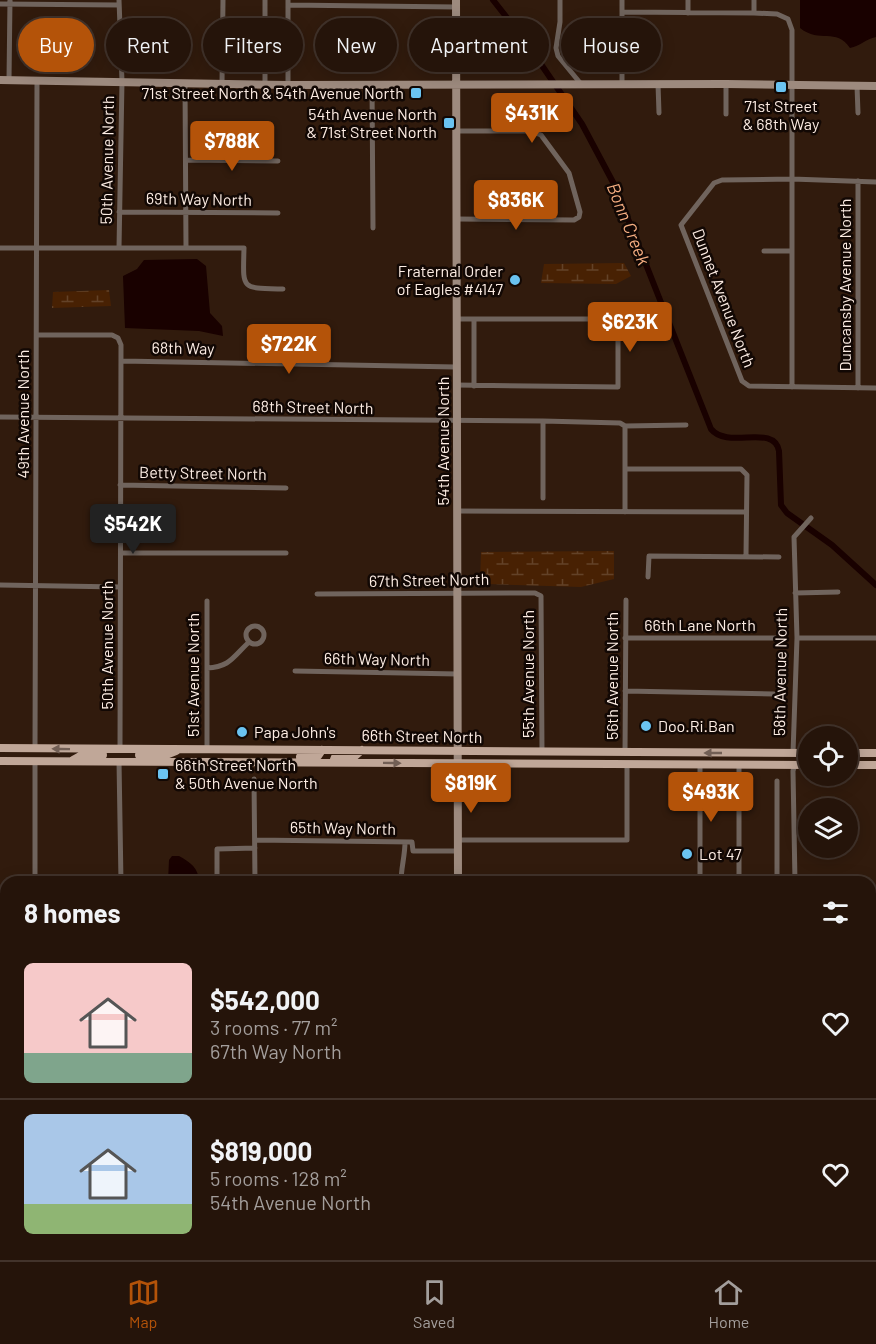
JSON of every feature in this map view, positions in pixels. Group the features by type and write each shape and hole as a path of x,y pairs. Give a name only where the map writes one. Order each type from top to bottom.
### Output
{"main road":[{"name":"54th Avenue North","path":"456,4 458,876"},
{"path":"4,80 288,85 876,86"},
{"name":"66th Street North","path":"2,749 798,753"},
{"path":"71,761 82,755 110,755 118,753 120,749"},
{"path":"120,760 129,755 166,755 182,749"},
{"path":"216,761 226,756 279,756 285,749"},
{"path":"289,762 296,757 318,756 322,750"},
{"path":"333,762 335,757 355,756 363,750"},
{"path":"566,764 578,758 606,758 625,753"},
{"path":"627,764 637,758 688,753"},
{"path":"736,764 740,759 784,758 793,753"},
{"path":"858,753 874,753"},
{"path":"858,759 863,759 874,753"},
{"name":"66th Street North","path":"0,761 795,765"},
{"path":"858,765 876,765"}],"street":[{"path":"222,83 223,0"},
{"path":"265,0 265,84"},
{"path":"560,0 560,22 556,48 558,56 581,84"},
{"path":"622,0 622,84"},
{"path":"688,0 688,13"},
{"path":"754,0 754,13"},
{"path":"4,80 10,2"},
{"path":"0,4 10,2 119,2"},
{"name":"50th Avenue North","path":"119,2 122,81 119,248"},
{"path":"288,85 288,3 456,4"},
{"path":"622,12 754,13 777,14 788,18 792,30 792,387 876,388"},
{"name":"49th Avenue North","path":"35,748 37,80"},
{"path":"185,83 186,248"},
{"path":"658,84 659,113"},
{"path":"726,84 726,114"},
{"path":"372,85 374,228"},
{"path":"857,86 858,113"},
{"path":"456,131 530,131 541,135 569,173 580,212 579,217 574,220 457,219"},
{"path":"187,160 278,161"},
{"path":"792,179 876,182"},
{"name":"Dunnet Avenue North","path":"792,179 722,180 714,183 681,225 742,381 749,386 792,387"},
{"name":"Duncansby Avenue North","path":"858,182 858,388"},
{"name":"69th Way North","path":"119,212 278,213"},
{"path":"0,248 244,248 243,279 246,285 251,288 283,289"},
{"path":"764,251 792,251"},
{"path":"456,319 618,319 618,387 456,386"},
{"path":"474,319 474,386"},
{"path":"37,335 112,335 118,338 122,361"},
{"name":"50th Avenue North","path":"120,749 122,361"},
{"name":"68th Way","path":"122,361 456,367"},
{"name":"68th Street North","path":"0,417 543,421 620,423 625,426 686,425"},
{"path":"543,421 543,498"},
{"path":"625,426 625,512"},
{"path":"626,469 741,469 747,475 746,556"},
{"name":"Betty Street North","path":"120,485 286,488"},
{"path":"457,512 746,512"},
{"name":"58th Avenue North","path":"793,753 797,638 795,537 809,519"},
{"path":"121,553 286,553"},
{"path":"648,577 649,556 780,557"},
{"path":"0,585 120,587"},
{"path":"795,593 838,592"},
{"name":"67th Street North","path":"317,594 535,593 541,596"},
{"name":"55th Avenue North","path":"541,596 542,752"},
{"name":"56th Avenue North","path":"625,753 626,600"},
{"name":"51st Avenue North","path":"207,601 207,749"},
{"name":"66th Lane North","path":"625,638 775,638"},
{"path":"797,638 876,638"},
{"path":"207,668 221,667 226,664 249,642"},
{"name":"66th Way North","path":"295,671 458,674"},
{"path":"625,691 774,694"},
{"path":"120,760 121,876"},
{"path":"35,761 35,876"},
{"name":"56th Avenue North","path":"458,840 627,840 627,764"},
{"path":"700,764 700,876"},
{"path":"736,764 739,876"},
{"path":"795,765 793,771 795,876"},
{"path":"254,779 255,876"},
{"path":"777,781 777,876"},
{"name":"65th Way North","path":"255,840 412,842 413,851 458,851"},
{"path":"401,876 405,842"},
{"path":"217,876 217,849 255,848"}],"green space":[{"path":"624,263 631,276 616,284 541,283 544,264"},
{"path":"109,290 111,306 52,308 53,292"},
{"path":"614,551 614,579 581,587 480,583 481,552"}],"shaded area":[{"path":"800,0 876,0 876,37 850,48 839,38 807,33 800,28"},
{"path":"197,259 206,266 210,313 222,326 223,336 199,331 125,328 123,276 137,269 144,260"},
{"path":"172,856 179,856 193,866 198,876 168,876 169,860"}],"waterway":[{"name":"Bonn Creek","path":"493,0 523,38 582,124 615,186 711,429 719,435 728,437 760,437 775,443 779,451 781,505 787,513 832,545 876,585"}],"place":[{"name":"71st Street & 68th Way","path":"781,87"},
{"name":"71st Street North & 54th Avenue North","path":"416,93"},
{"name":"54th Avenue North & 71st Street North","path":"449,123"},
{"name":"Fraternal Order of Eagles #4147","path":"515,280"},
{"name":"Doo.Ri.Ban","path":"646,726"},
{"name":"Papa John's","path":"242,732"},
{"name":"66th Street North & 50th Avenue North","path":"163,774"},
{"name":"Lot 47","path":"687,854"}]}
